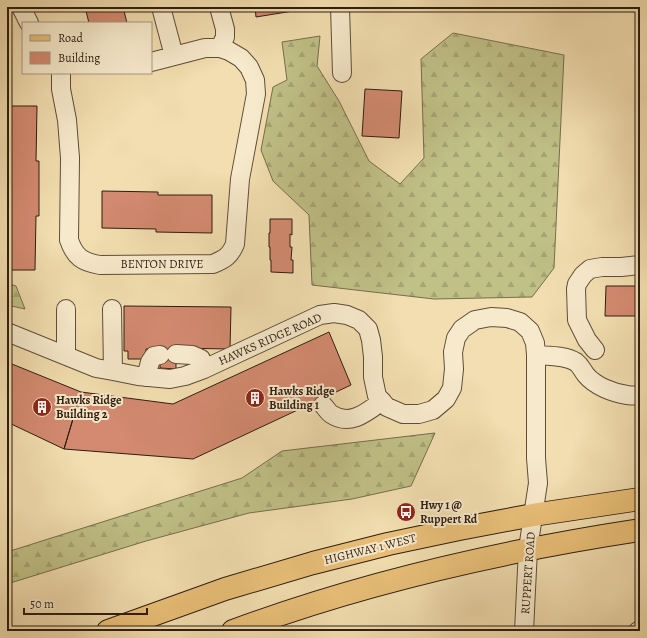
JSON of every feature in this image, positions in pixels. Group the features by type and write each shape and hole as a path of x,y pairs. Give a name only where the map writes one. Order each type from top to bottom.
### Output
{"main road":[{"name":"HIGHWAY 1 WEST","path":"108,631 225,589 313,563 388,544 459,528 640,499"},
{"path":"233,631 272,617 399,578 528,549 640,530"}],"street":[{"path":"21,7 28,22"},
{"path":"161,7 174,56"},
{"path":"219,7 225,29 225,37 220,48"},
{"path":"340,7 342,73"},
{"name":"BENTON DRIVE","path":"60,74 61,89 67,120 70,158 69,240 72,249 79,257 89,263 213,264 225,258 231,252 235,244 240,179 256,94 255,80 249,67 241,58 220,48 205,48 152,62"},
{"path":"640,265 602,267 590,270 583,275 577,284 577,320 587,340 595,350 587,320 588,287 591,282 598,277 624,277 640,275"},
{"path":"66,309 66,356"},
{"path":"112,309 113,371"},
{"name":"HAWKS RIDGE ROAD","path":"7,332 96,368 146,377 170,379 185,376 204,369 320,315 334,313 346,315 359,320 368,329 373,357 373,377 377,396 382,401"},
{"path":"323,405 331,414 342,419 354,419 364,415 382,401 387,407 403,414 419,414 433,410 446,399 452,388 454,369 453,352 456,338 462,329 475,320 491,317 507,318 520,322 530,331 535,342 536,355 536,458 538,483 533,515"},
{"path":"146,377 150,362 154,356 168,354 192,355 201,360 204,369"},
{"path":"536,355 563,357 569,359 582,367 586,374 597,384 614,392 628,395 640,395"},
{"name":"RUPPERT ROAD","path":"524,631 528,549 533,515"}],"green space":[{"path":"453,33 564,55 554,268 532,297 434,299 312,285 309,215 273,181 261,150 273,87 287,80 282,42 320,36 317,66 339,101 369,161 400,184 424,158 421,59"},
{"path":"7,283 16,286 25,309 7,305"},
{"path":"435,433 411,486 352,499 249,513 146,541 7,584 7,552 242,478 282,451"}],"building":[{"path":"85,7 123,7 127,22 89,22"},
{"path":"255,7 292,7 293,11 256,17"},
{"path":"365,89 402,91 399,138 362,136"},
{"path":"7,106 37,106 36,161 39,161 39,216 36,216 35,270 7,270"},
{"path":"102,191 158,192 158,195 212,195 212,233 156,232 156,229 102,228"},
{"path":"270,219 292,219 290,247 292,247 291,260 293,260 293,273 271,272 269,247"},
{"path":"638,281 640,281 640,316 605,316 606,286 638,286"},
{"path":"124,306 231,307 230,349 176,348 176,369 160,368 160,349 146,349 146,359 128,359 128,351 124,351"},
{"name":"Hawks Ridge Building 1","path":"329,332 351,385 193,459 64,449 81,392 173,404"},
{"name":"Hawks Ridge Building 2","path":"7,362 81,392 64,449 7,422"}],"place":[{"name":"Hawks Ridge Building 1","path":"255,398"},
{"name":"Hawks Ridge Building 2","path":"42,407"},
{"name":"Hwy 1 @ Ruppert Rd","path":"406,512"}]}
